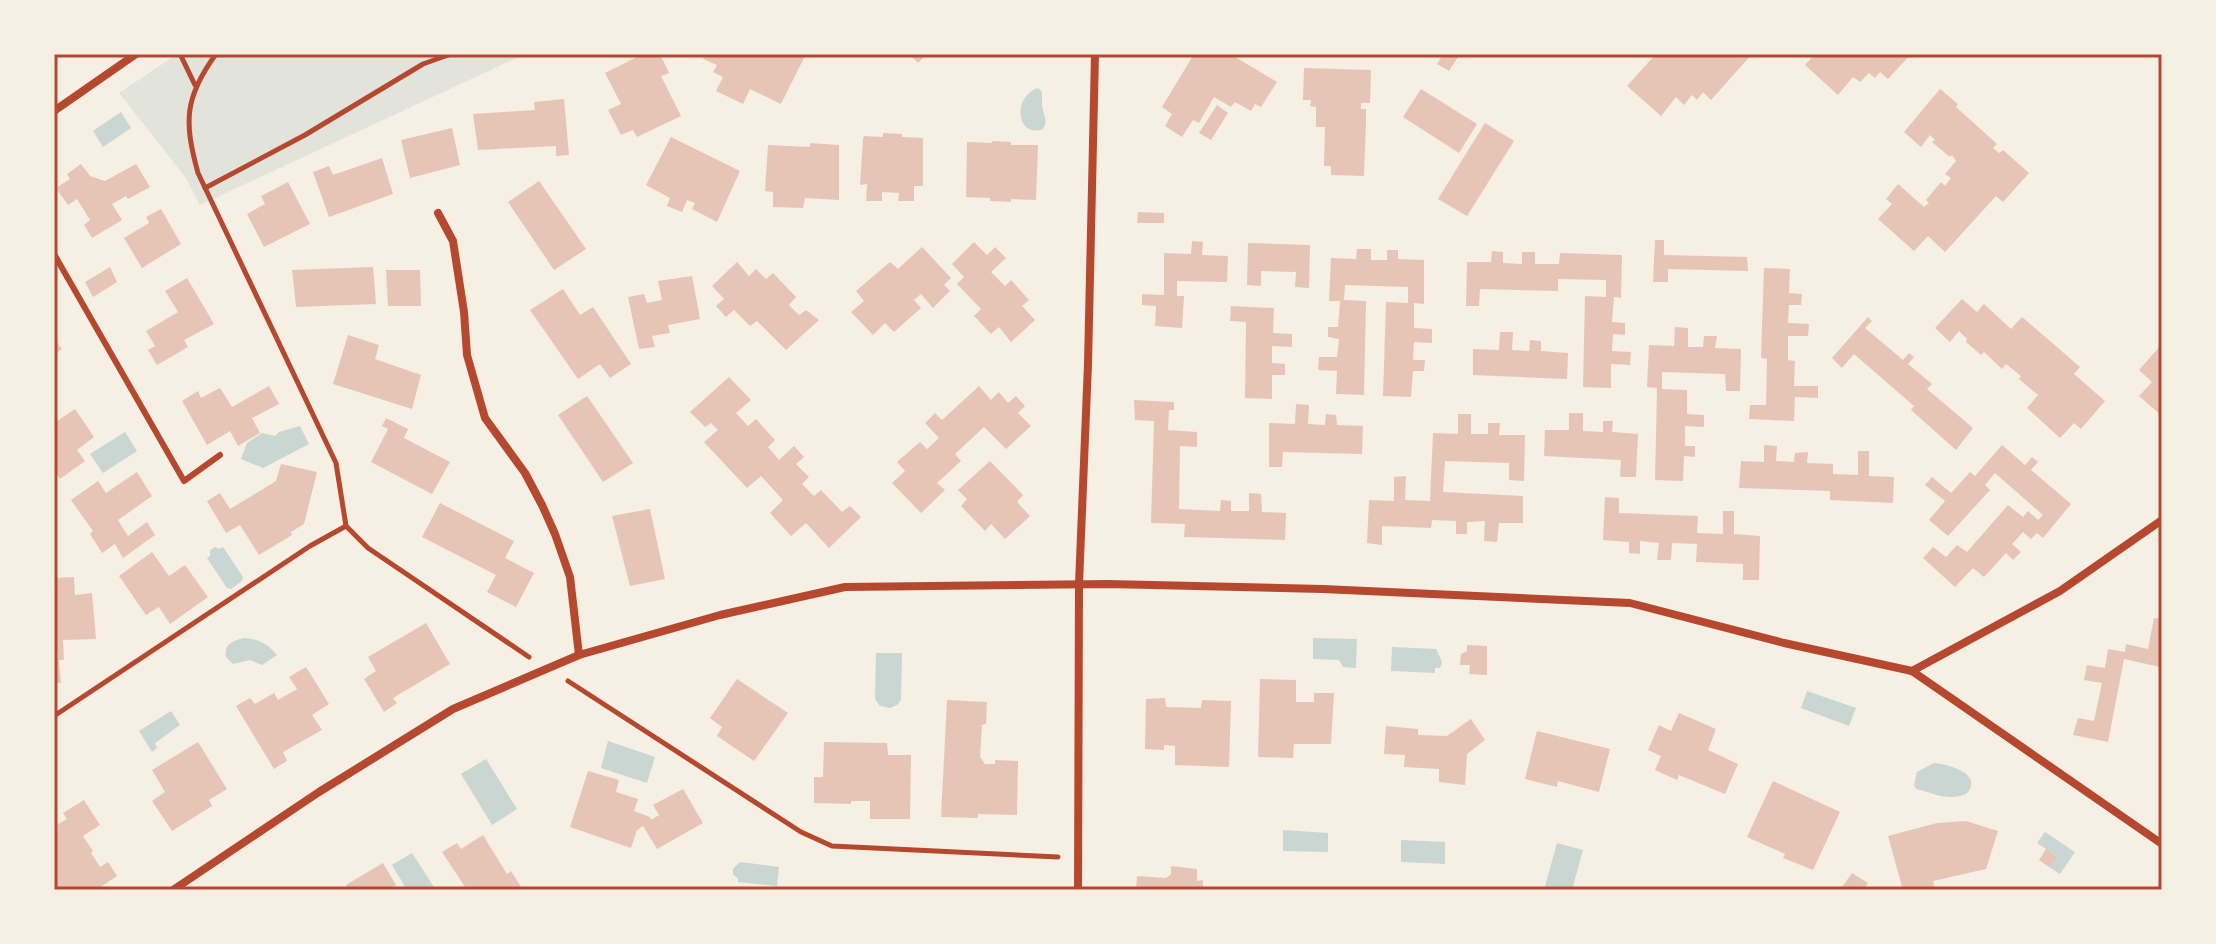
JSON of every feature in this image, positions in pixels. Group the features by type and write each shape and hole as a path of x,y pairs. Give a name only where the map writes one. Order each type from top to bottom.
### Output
{"street":[{"path":"54,111 136,54"},
{"path":"1078,890 1079,584 1095,54"},
{"path":"438,213 453,241 467,355 485,418 525,473 555,534 570,577 579,655"},
{"path":"1912,671 2060,591 2162,520"},
{"path":"173,890 319,792 453,709 579,655 720,615 845,587 1079,584 1323,589 1630,603 1784,643 1912,671 2162,844"}],"lane":[{"path":"54,254 184,481 220,455"}],"path":[{"path":"180,54 195,86"},
{"path":"210,200 198,173 189,132 195,86 216,54"},
{"path":"205,188 305,135 423,64 451,54"},
{"path":"54,716 300,553 346,526"}],"shaded area":[{"path":"177,54 525,54 200,205 186,178 119,93"},
{"path":"1038,88 1042,92 1046,122 1043,129 1034,130 1023,123 1021,108 1029,93"},
{"path":"121,112 131,128 103,147 93,131"},
{"path":"300,426 309,444 263,468 241,459 247,443 262,433 275,436"},
{"path":"125,432 137,451 103,473 90,454"},
{"path":"215,547 223,547 243,577 231,589 227,588 207,558"},
{"path":"244,638 263,643 277,655 262,665 250,660 233,664 226,657 226,649"},
{"path":"1313,638 1357,639 1356,668 1343,667 1339,660 1313,659"},
{"path":"1392,647 1436,649 1442,662 1440,668 1435,668 1435,673 1391,671"},
{"path":"876,653 902,653 901,700 890,708 880,706 875,699"},
{"path":"1807,691 1856,708 1849,726 1801,708"},
{"path":"171,711 180,725 155,743 157,748 152,752 139,731"},
{"path":"608,741 655,757 647,783 601,768"},
{"path":"486,759 517,809 492,825 461,774"},
{"path":"1934,763 1966,774 1972,783 1968,792 1949,797 1916,789 1917,772"},
{"path":"1283,830 1328,833 1328,852 1283,851"},
{"path":"2045,832 2075,852 2060,874 2049,867 2056,856 2037,843"},
{"path":"1401,840 1445,842 1445,864 1401,862"},
{"path":"1557,843 1583,850 1572,890 1544,890"},
{"path":"412,853 436,890 407,890 392,865"},
{"path":"740,862 779,867 777,886 738,882 733,869"}],"building":[{"path":"643,54 660,54 669,73 661,76 681,116 637,137 633,130 621,135 608,110 621,104 605,73"},
{"path":"706,54 806,54 781,104 750,89 743,104 716,91 723,77 713,72 717,65 703,59"},
{"path":"909,54 927,54 918,63"},
{"path":"1194,54 1233,54 1277,82 1261,107 1255,104 1251,111 1235,102 1231,107 1214,97 1199,123 1193,120 1182,137 1165,126 1172,114 1162,107"},
{"path":"1443,54 1460,54 1449,71 1437,64"},
{"path":"1656,54 1752,54 1711,100 1703,92 1697,100 1692,95 1684,105 1676,97 1661,116 1627,86"},
{"path":"1815,54 1911,54 1888,79 1880,72 1875,78 1869,73 1860,82 1853,77 1838,95 1805,65"},
{"path":"1304,68 1371,70 1370,103 1361,103 1361,109 1366,109 1364,176 1331,175 1331,166 1324,166 1325,127 1316,127 1316,107 1310,106 1311,100 1303,100"},
{"path":"1421,89 1477,124 1459,153 1403,117"},
{"path":"1940,89 1997,144 1993,148 1999,153 2003,150 2029,173 2003,202 1996,196 1945,252 1928,236 1914,251 1878,219 1892,204 1886,199 1898,184 1924,207 1941,182 1945,186 1951,178 1945,174 1956,161 1952,155 1950,157 1932,142 1935,140 1930,135 1921,147 1904,132"},
{"path":"564,99 569,155 556,156 556,146 478,150 473,114 535,110 534,102"},
{"path":"1217,105 1228,113 1211,140 1199,133"},
{"path":"1485,123 1514,141 1467,216 1438,199"},
{"path":"452,128 460,165 410,178 401,140"},
{"path":"883,133 923,138 923,186 914,186 914,201 898,201 899,193 882,192 882,201 866,201 867,184 860,185 863,139 864,136 883,137"},
{"path":"671,137 740,171 717,222 692,209 695,203 687,200 682,212 667,206 670,198 646,185"},
{"path":"967,142 1038,145 1036,200 1011,199 1011,202 966,197"},
{"path":"810,143 839,145 839,200 805,198 803,208 773,207 773,192 765,191 768,145 810,147"},
{"path":"382,158 393,194 329,217 313,172 329,166 333,175"},
{"path":"81,164 90,176 105,181 136,164 150,187 112,204 122,220 92,238 84,225 90,220 77,199 68,205 56,188 70,179 67,174"},
{"path":"539,181 586,249 554,270 508,202"},
{"path":"288,182 310,224 264,247 247,214 265,204 261,196"},
{"path":"161,209 181,244 142,268 124,238 149,223 146,217"},
{"path":"1138,212 1164,213 1164,223 1137,223"},
{"path":"1655,240 1664,240 1664,255 1747,257 1748,271 1668,269 1668,282 1653,282"},
{"path":"1192,241 1203,242 1202,255 1228,256 1227,282 1177,281 1177,296 1184,296 1182,328 1155,326 1156,306 1142,305 1142,294 1164,295 1164,253 1191,254"},
{"path":"974,242 987,255 995,247 1006,258 991,272 1005,286 1011,280 1029,300 1022,306 1035,320 1011,342 999,327 991,334 974,316 981,309 957,284 964,277 952,264"},
{"path":"1248,243 1310,245 1309,288 1295,287 1296,272 1261,271 1261,286 1247,285"},
{"path":"922,247 951,278 944,285 950,291 933,308 921,294 914,300 921,308 894,332 885,323 873,335 851,312 864,301 856,291 890,262 898,269"},
{"path":"1357,249 1371,249 1371,260 1387,260 1387,250 1398,250 1398,259 1424,260 1424,304 1414,303 1414,328 1432,329 1432,343 1414,342 1413,360 1425,360 1424,371 1413,371 1411,397 1383,396 1386,302 1408,303 1408,287 1345,285 1344,300 1366,301 1364,395 1336,394 1337,371 1318,370 1319,357 1337,357 1339,339 1328,337 1328,327 1338,327 1340,301 1329,301 1331,258 1356,259"},
{"path":"1492,251 1503,252 1503,263 1522,264 1522,252 1535,252 1535,264 1559,264 1560,253 1622,255 1621,298 1614,297 1612,322 1625,323 1625,335 1613,334 1612,351 1631,352 1630,365 1611,364 1611,388 1583,387 1585,296 1606,297 1606,280 1558,279 1558,291 1480,289 1479,306 1466,306 1467,262 1491,262"},
{"path":"737,262 749,276 756,269 766,279 773,273 796,297 789,305 799,315 806,310 819,320 786,350 757,321 750,326 734,310 726,317 716,306 724,299 712,286"},
{"path":"110,267 117,282 93,297 85,282"},
{"path":"373,267 376,304 296,307 292,270"},
{"path":"1764,268 1790,269 1789,293 1802,294 1801,305 1789,305 1788,323 1809,324 1808,336 1788,336 1788,360 1795,361 1794,386 1818,386 1818,398 1795,397 1794,421 1749,419 1750,405 1766,405 1767,359 1761,358"},
{"path":"386,270 420,270 421,306 388,306"},
{"path":"692,276 700,319 668,325 670,333 652,336 655,347 639,349 628,297 644,294 647,303 662,300 658,281"},
{"path":"187,278 214,324 184,340 188,347 157,365 148,350 155,346 146,331 178,312 165,291"},
{"path":"563,289 580,315 593,307 631,364 610,378 600,364 578,379 530,310"},
{"path":"1962,299 1977,312 1984,304 2011,329 2022,317 2080,367 2074,374 2105,401 2081,429 2074,423 2060,438 2027,408 2038,395 2019,379 2021,376 2006,364 2002,369 1984,352 1981,355 1959,331 1950,342 1935,328"},
{"path":"1231,306 1274,308 1273,333 1292,334 1292,347 1272,346 1272,363 1285,364 1285,375 1272,375 1272,399 1245,398 1246,322 1230,321"},
{"path":"1868,317 1872,321 1865,328 1903,360 1909,353 1914,357 1908,364 1932,384 1927,389 1973,428 1956,450 1911,410 1914,406 1854,354 1842,368 1832,358"},
{"path":"1675,327 1688,328 1688,347 1703,347 1704,336 1717,336 1715,348 1741,349 1740,391 1726,391 1725,374 1662,372 1662,389 1687,390 1687,414 1704,415 1704,427 1685,426 1685,446 1695,446 1695,457 1684,456 1683,481 1655,480 1657,388 1647,387 1649,345 1674,346"},
{"path":"1500,332 1513,332 1512,350 1529,351 1530,340 1541,341 1541,351 1568,353 1567,379 1473,375 1473,349 1499,350"},
{"path":"348,335 379,345 375,359 421,375 412,409 333,384"},
{"path":"54,338 62,349 54,355"},
{"path":"2162,344 2162,416 2139,396 2152,382 2139,370"},
{"path":"729,377 751,400 736,413 748,426 756,419 775,440 768,447 779,460 794,446 804,457 796,464 809,477 802,484 814,496 821,490 842,512 850,506 861,517 829,548 806,523 791,536 770,513 783,500 761,476 747,488 704,442 718,430 711,423 705,427 690,412"},
{"path":"269,386 279,404 252,418 260,433 238,446 230,431 207,445 182,401 198,391 201,398 220,388 232,407"},
{"path":"979,386 991,400 999,392 1008,403 1016,396 1025,406 1018,413 1031,426 1006,449 984,427 955,454 961,461 937,483 945,490 921,513 892,483 905,471 897,462 920,442 927,449 939,438 925,423 935,413 942,420"},
{"path":"587,396 633,463 603,482 558,415"},
{"path":"1134,400 1174,402 1174,410 1169,410 1168,430 1197,432 1197,447 1180,446 1179,509 1220,511 1221,500 1231,501 1231,511 1249,511 1249,493 1261,494 1262,512 1286,513 1285,540 1184,537 1185,524 1151,523 1154,421 1135,420"},
{"path":"1296,404 1309,405 1308,424 1325,425 1326,414 1336,415 1337,425 1363,426 1362,454 1283,452 1282,467 1269,467 1269,423 1295,424"},
{"path":"75,409 94,437 77,450 85,461 60,479 54,470 57,460 54,455 54,423"},
{"path":"1569,413 1583,413 1583,431 1603,432 1603,421 1613,421 1612,432 1638,434 1636,477 1620,477 1621,460 1544,456 1545,430 1569,430"},
{"path":"1458,414 1471,414 1471,434 1488,434 1488,423 1500,423 1499,435 1525,435 1524,481 1509,480 1509,463 1445,461 1443,492 1523,496 1523,523 1499,523 1497,542 1484,541 1485,521 1467,522 1467,534 1456,534 1456,521 1432,520 1431,528 1382,526 1382,545 1367,543 1369,500 1394,501 1394,477 1406,476 1405,500 1430,501 1433,433 1458,434"},
{"path":"386,418 408,429 404,438 450,462 432,494 371,462 388,429 382,426"},
{"path":"1764,445 1777,446 1776,461 1794,462 1795,453 1808,452 1807,463 1833,464 1833,474 1858,475 1858,451 1869,451 1869,476 1894,477 1893,503 1830,500 1830,491 1739,488 1741,461 1764,462"},
{"path":"2002,445 2025,465 2032,457 2038,462 2031,470 2071,504 2043,538 2037,533 2031,539 2023,532 2012,544 2021,552 2013,560 2006,553 1984,577 1973,568 1955,587 1923,558 1933,547 1946,557 1957,545 1967,552 2008,505 2023,517 2028,511 2038,520 2043,515 1995,473 1985,485 1990,490 1948,536 1929,520 1945,501 1925,485 1932,477 1951,493 1970,472 1975,476"},
{"path":"990,461 1023,495 1017,502 1030,516 1005,539 991,524 985,531 961,506 967,499 958,490"},
{"path":"281,464 317,472 304,524 259,555 240,525 226,533 207,501 220,493 230,509 276,481"},
{"path":"137,472 152,496 118,520 128,536 147,522 155,535 123,558 115,544 102,553 90,534 93,531 71,500 98,481 106,493"},
{"path":"1605,497 1619,498 1619,513 1698,516 1697,533 1723,534 1723,511 1734,511 1734,534 1760,536 1759,580 1743,580 1743,564 1696,562 1697,544 1672,543 1671,560 1657,560 1659,543 1640,541 1640,554 1629,553 1629,542 1603,540"},
{"path":"440,503 514,541 505,558 534,573 516,607 487,592 496,575 422,537"},
{"path":"650,509 665,579 630,586 612,516"},
{"path":"152,552 169,576 185,565 208,597 170,624 159,607 146,615 119,576"},
{"path":"74,577 75,595 92,593 96,639 63,640 64,660 59,660 61,683 54,683 54,578"},
{"path":"2154,618 2162,619 2160,667 2124,659 2108,742 2073,735 2078,718 2094,721 2102,683 2084,680 2087,665 2105,668 2108,649 2125,652 2126,644 2148,649"},
{"path":"426,623 450,664 393,698 397,703 384,712 364,679 376,671 368,657"},
{"path":"1467,645 1487,646 1487,675 1469,674 1470,665 1460,665 1461,654 1467,651"},
{"path":"306,667 329,704 312,715 322,730 283,752 287,761 274,769 236,706 250,698 255,704 274,693 278,700 297,689 289,677"},
{"path":"737,679 788,713 754,761 717,736 722,727 710,718"},
{"path":"1260,679 1296,680 1296,702 1314,702 1314,693 1334,693 1331,744 1294,744 1293,758 1258,757"},
{"path":"1165,698 1166,707 1201,708 1202,700 1231,701 1229,767 1175,765 1175,746 1164,745 1164,750 1145,749 1146,699"},
{"path":"947,700 987,702 980,757 985,764 995,764 995,760 1018,761 1017,815 941,817"},
{"path":"1679,713 1716,729 1708,750 1738,764 1725,794 1679,775 1677,780 1655,770 1661,756 1648,750 1659,725 1671,731"},
{"path":"1471,719 1485,740 1467,754 1465,785 1439,782 1439,769 1404,767 1405,755 1384,754 1386,726 1418,729 1418,735 1447,736"},
{"path":"1537,731 1610,749 1599,792 1558,781 1557,787 1525,779"},
{"path":"198,742 227,789 209,800 212,806 172,831 152,801 165,792 152,770"},
{"path":"824,742 887,743 888,755 911,755 910,819 870,819 870,801 814,803 814,777 823,777"},
{"path":"588,771 619,780 616,792 638,799 634,811 651,820 659,815 653,805 683,789 703,823 657,849 643,826 637,830 631,848 570,827"},
{"path":"1773,781 1840,812 1813,870 1783,858 1785,854 1747,837"},
{"path":"84,800 100,825 83,836 100,867 108,862 117,876 96,890 86,887 82,890 54,890 54,827 67,819 63,813"},
{"path":"1966,821 1998,831 1986,869 1933,881 1935,890 1903,890 1888,836 1937,823"},
{"path":"483,835 507,874 511,871 523,890 467,890 442,852 457,843 461,849"},
{"path":"2046,849 2057,857 2049,867 2039,860"},
{"path":"383,863 396,885 388,890 349,890 346,885"},
{"path":"1171,866 1197,869 1197,881 1203,880 1203,887 1212,890 1136,890 1137,876 1166,878 1171,874"},
{"path":"1852,873 1868,883 1863,890 1840,890"}]}
